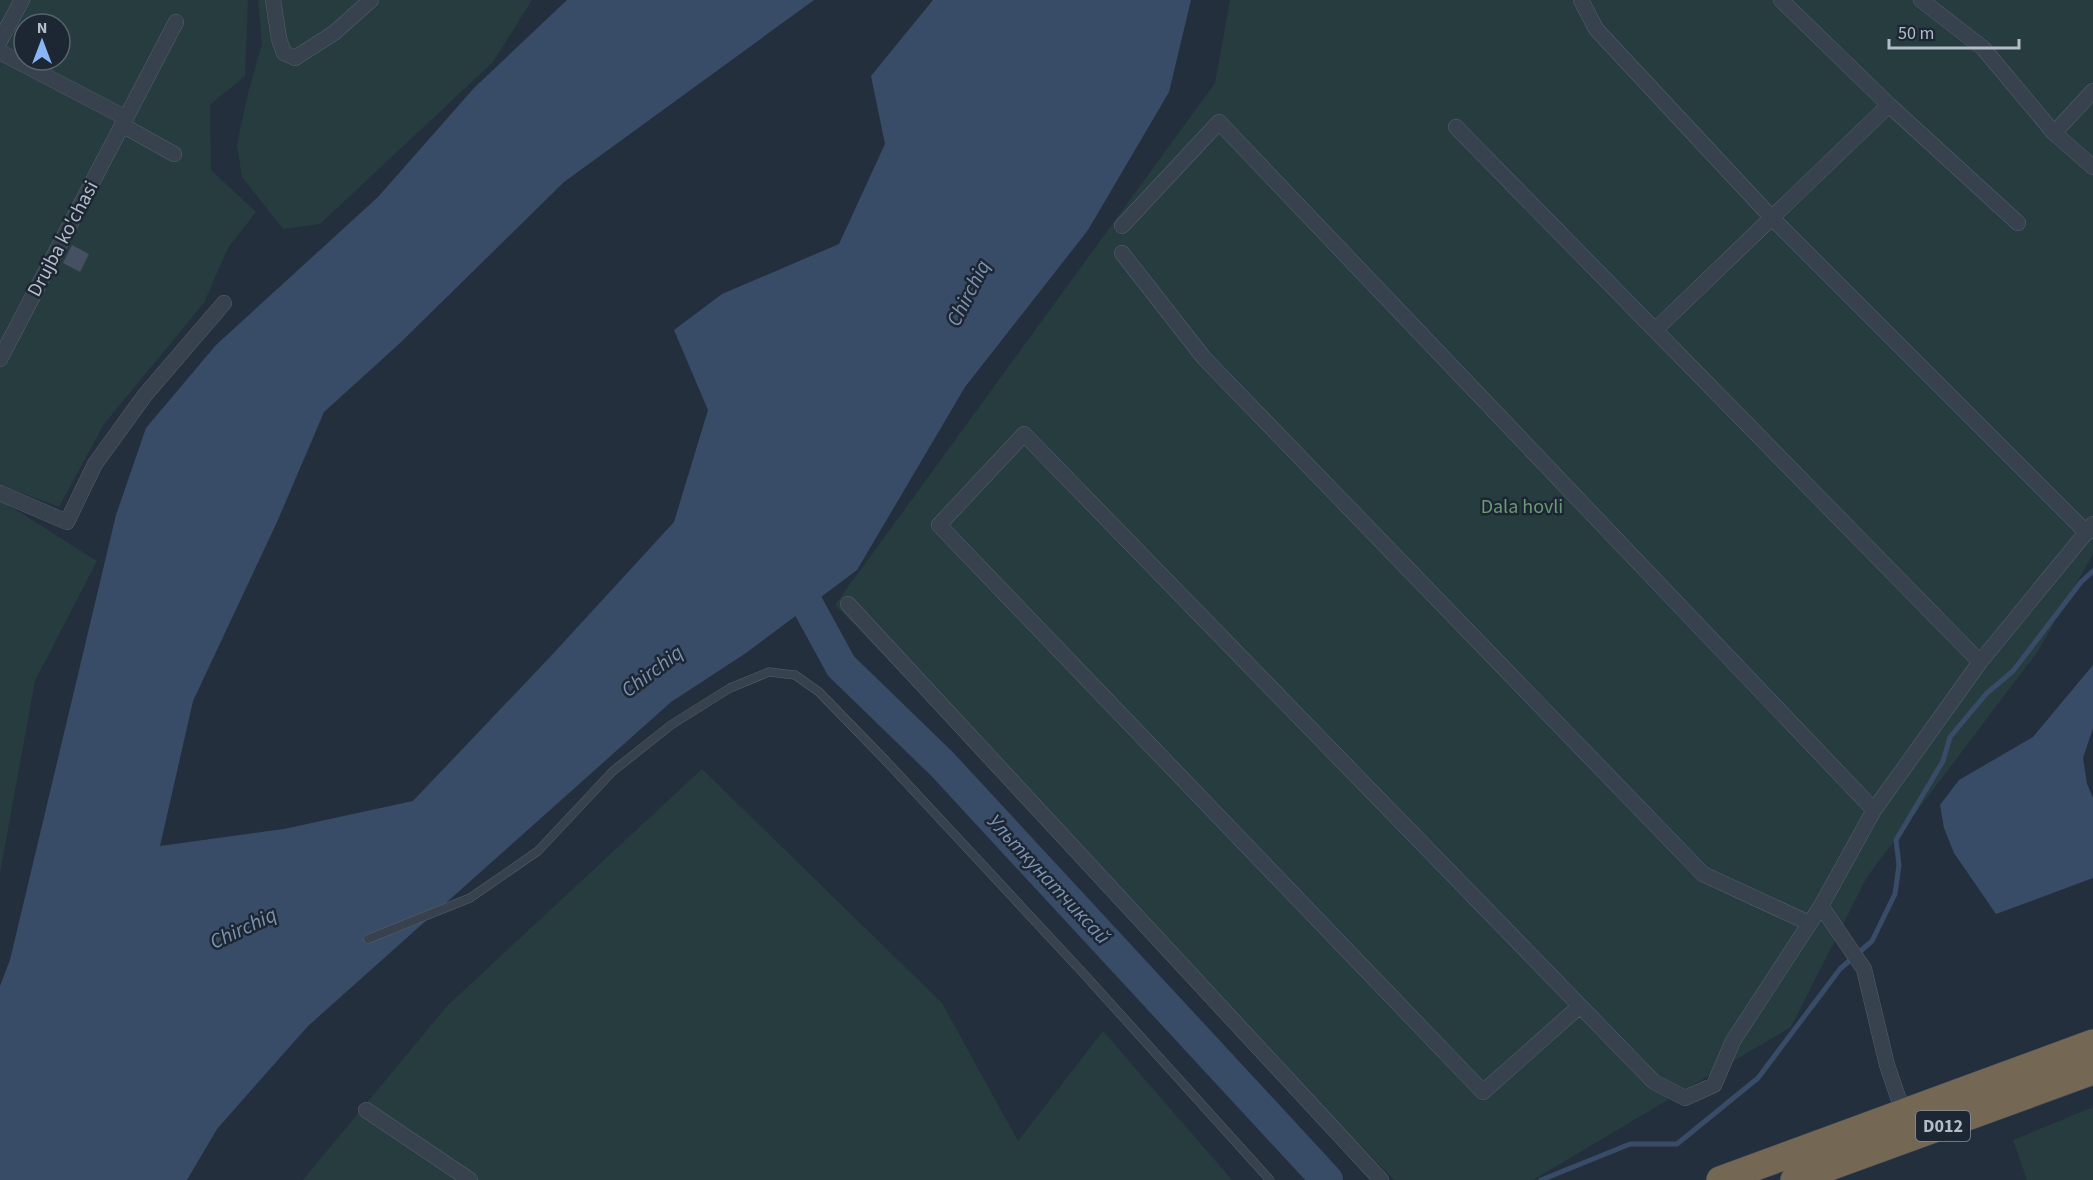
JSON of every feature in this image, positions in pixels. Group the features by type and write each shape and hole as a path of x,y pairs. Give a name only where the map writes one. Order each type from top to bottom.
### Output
{"highway":[{"name":"D012","path":"1720,1180 2093,1044"},
{"name":"D012","path":"1794,1180 2093,1071"}],"street":[{"path":"0,41 22,0"},
{"path":"273,0 279,39 284,53 295,58 334,33 371,0"},
{"path":"1580,1006 1484,1092 939,525 1024,434 1654,1082 1684,1098 1714,1084 1733,1041 1821,906 1874,810 1980,662 2090,528 1773,218 1596,29 1581,0"},
{"path":"1781,0 1889,105 2018,223"},
{"path":"1929,2 1983,48 2054,133 2093,167"},
{"name":"Drujba ko'chasi","path":"0,359 176,22"},
{"path":"0,52 124,122 174,154"},
{"path":"2054,133 2093,91"},
{"path":"1654,330 1889,105"},
{"path":"1122,226 1219,122 1874,810"},
{"path":"1456,128 1980,662"},
{"path":"1122,253 1204,358 1703,874 1809,923"},
{"path":"0,493 67,522 95,464 145,395 224,303"},
{"path":"848,604 1381,1180"},
{"path":"1821,906 1864,969 1887,1065 1903,1112"},
{"path":"366,1110 470,1180"}],"lane":[{"path":"368,939 470,898 538,851 613,771 671,724 730,688 769,672 795,675 819,692 887,762 1084,974 1270,1180"}],"green space":[{"path":"0,0 248,0 245,76 210,105 211,170 256,212 228,248 204,303 104,424 59,507 0,485"},
{"path":"258,0 532,0 493,62 320,224 283,229 242,177 237,145 248,93 262,44"},
{"name":"Dala hovli","path":"1230,0 2093,0 2093,554 2038,651 1867,877 1791,1027 1533,1180 1394,1180 835,605 1215,83"},
{"path":"0,500 97,561 35,681 0,873"},
{"path":"702,769 942,1003 1018,1141 1103,1031 1232,1180 303,1180 447,1006"},
{"path":"2093,1107 2093,1180 2027,1180 2013,1140"}],"water":[{"name":"Chirchiq","path":"567,0 814,0 564,182 399,344 324,412 277,522 193,701 160,846 284,829 413,801 674,522 708,410 674,330 722,294 839,244 885,144 871,76 933,0 1191,0 1169,92 1088,230 965,387 857,570 746,653 671,702 308,1026 217,1129 187,1180 0,1180 0,986 10,960 116,515 146,428 216,345 378,197 474,88"},
{"path":"2093,665 2093,728 2083,758 2087,784 2093,798 2093,878 1996,914 1954,853 1944,828 1940,805 1959,780 2033,737"}],"building":[{"path":"72,245 89,254 80,272 63,263"}],"waterway":[{"name":"Ульткунатчиксай","path":"788,569 841,666 942,764 1327,1180"},
{"path":"1541,1180 1630,1144 1677,1144 1758,1078 1840,969 1872,941 1895,894 1899,865 1896,840 1943,761 1950,737 1986,694 2013,671 2081,582 2093,571"}]}
